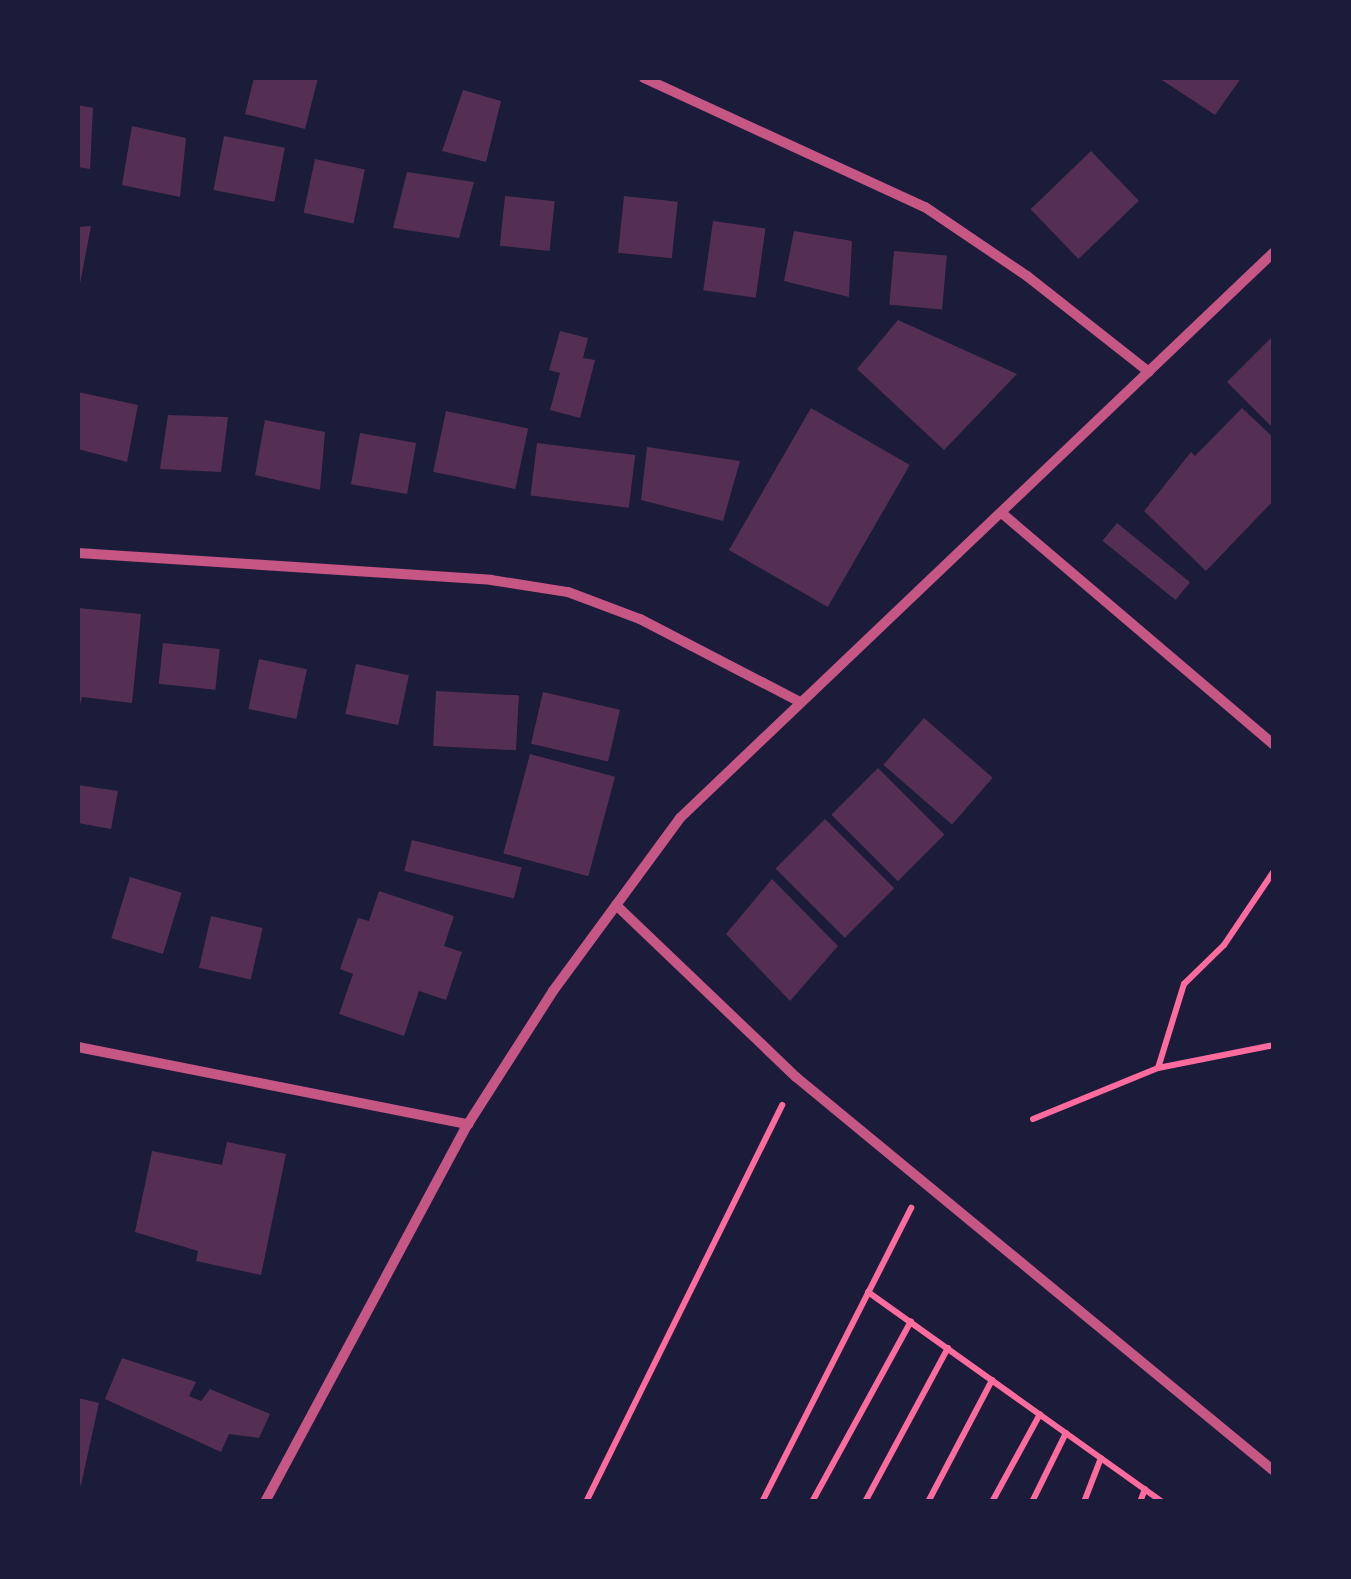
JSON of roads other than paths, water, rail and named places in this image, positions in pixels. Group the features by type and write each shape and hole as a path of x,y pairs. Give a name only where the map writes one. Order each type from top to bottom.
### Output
{"street":[{"path":"644,78 664,80 925,207 1027,276 1149,372"},
{"path":"265,1502 468,1124 616,905 680,818 1004,515 1274,252"},
{"path":"1004,515 1274,745"},
{"path":"78,552 491,580 568,592 640,619 800,702"},
{"path":"616,905 796,1077 1274,1472"},
{"path":"78,1047 468,1124"}]}
